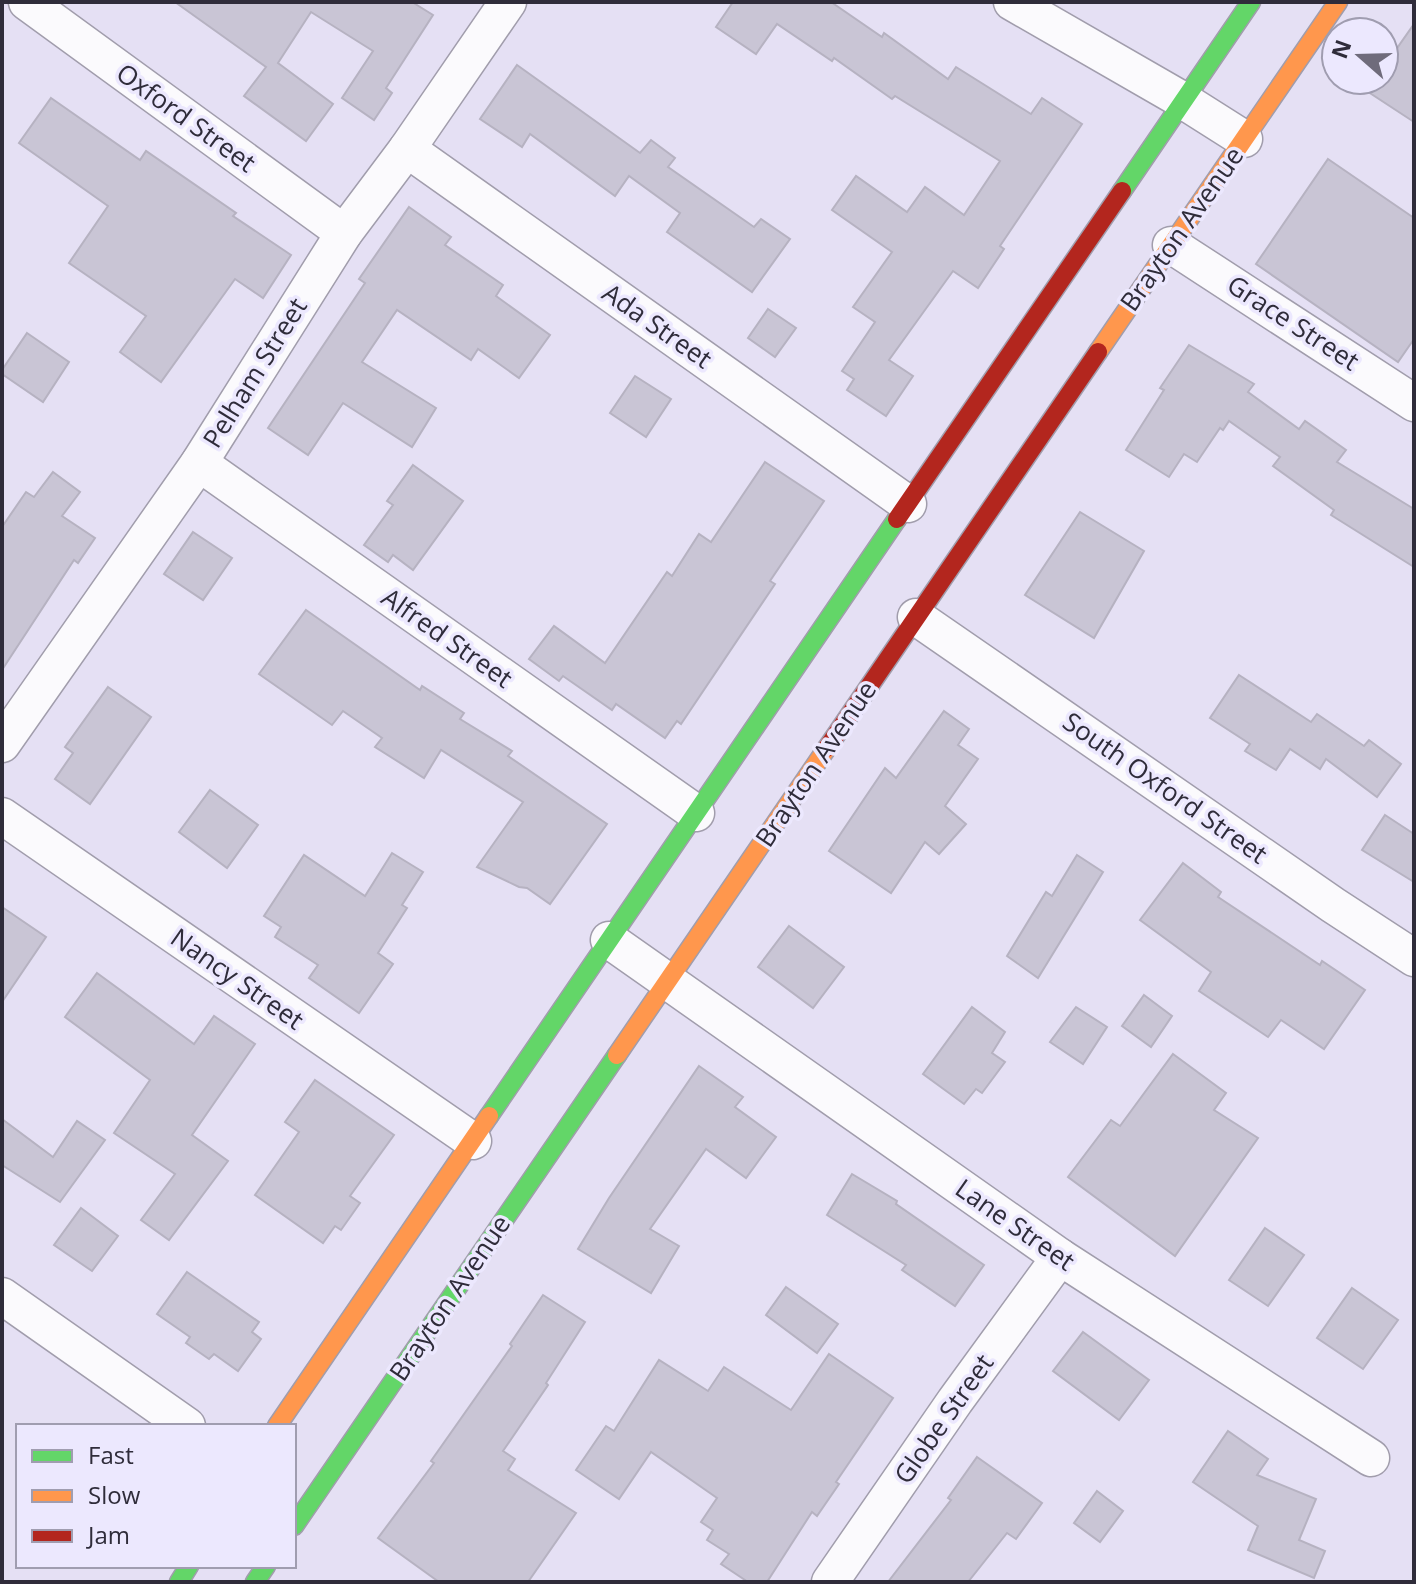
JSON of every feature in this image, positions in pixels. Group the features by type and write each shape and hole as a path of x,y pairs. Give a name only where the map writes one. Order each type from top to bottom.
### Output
{"main road":[{"path":"278,1424 1251,2"},
{"name":"Brayton Avenue","path":"296,1523 1338,2"}],"street":[{"name":"Oxford Street","path":"27,2 344,233"},
{"name":"Pelham Street","path":"2,744 199,463 344,233 407,149 508,2"},
{"path":"1012,2 1244,139"},
{"name":"Ada Street","path":"407,149 908,504"},
{"name":"Grace Street","path":"1171,245 1414,403"},
{"name":"Alfred Street","path":"199,463 696,813"},
{"name":"South Oxford Street","path":"916,617 1414,958"},
{"name":"Nancy Street","path":"2,816 473,1141"},
{"name":"Lane Street","path":"609,940 1060,1257 1371,1458"},
{"name":"Globe Street","path":"830,1582 955,1401 1060,1257"},
{"path":"2,1296 184,1424"}],"building":[{"path":"175,2 412,2 433,15 386,88 392,93 374,120 342,98 373,51 311,12 278,63 333,104 306,141 244,96 266,67"},
{"path":"733,2 831,2 882,37 884,33 948,79 956,67 1031,114 1042,98 1082,124 1000,246 1004,249 978,288 953,271 889,360 913,376 886,416 847,390 854,379 842,371 875,322 853,307 892,252 832,210 856,176 907,212 925,187 964,215 1000,161 895,96 892,99 834,58 832,61 777,24 756,54 716,27"},
{"path":"1414,24 1414,122 1374,96 1400,96 1400,44"},
{"path":"517,65 640,153 651,140 675,158 668,167 754,227 761,219 790,239 752,292 667,232 680,213 629,176 615,196 530,134 522,147 480,119"},
{"path":"51,98 140,160 146,151 291,255 263,298 235,279 161,382 120,352 146,316 69,263 108,206 19,143"},
{"path":"1328,159 1414,218 1414,339 1398,362 1256,264"},
{"path":"409,207 451,237 445,245 503,285 496,296 550,335 519,378 478,349 471,360 397,310 362,362 436,408 412,447 343,403 308,455 268,428 365,283 359,279"},
{"path":"768,309 796,328 775,357 748,338"},
{"path":"27,333 69,362 43,402 2,374"},
{"path":"1189,345 1254,384 1248,392 1299,429 1305,421 1346,450 1337,462 1414,509 1414,567 1331,515 1334,510 1273,466 1280,457 1229,421 1223,430 1220,428 1197,462 1184,454 1169,477 1126,450 1164,390 1160,388"},
{"path":"635,376 671,399 646,437 610,413"},
{"path":"765,462 824,501 770,581 775,584 681,724 677,721 665,738 616,704 612,710 563,676 559,681 529,659 554,626 605,663 667,572 672,576 699,534 711,542"},
{"path":"413,465 463,501 413,570 393,555 388,562 364,545 393,505 387,501"},
{"path":"53,472 80,492 62,516 95,538 78,563 74,560 2,670 2,527 26,492 34,497"},
{"path":"1080,512 1144,551 1094,638 1025,595"},
{"path":"193,532 232,558 203,600 164,574"},
{"path":"306,610 420,690 422,686 464,713 460,719 512,751 508,756 607,824 550,904 527,888 477,867 523,802 441,750 424,778 375,747 382,738 343,711 332,725 259,674"},
{"path":"1239,675 1311,722 1317,714 1364,746 1369,740 1401,764 1377,797 1326,759 1320,769 1290,749 1276,770 1245,751 1250,744 1210,718"},
{"path":"108,687 151,717 90,804 55,779 73,753 65,747"},
{"path":"944,711 969,729 958,745 978,759 945,806 966,824 939,854 925,842 891,893 829,851 885,768 896,778"},
{"path":"210,790 258,825 227,868 179,832"},
{"path":"1385,815 1414,834 1414,882 1362,850"},
{"path":"392,853 423,872 402,905 407,908 378,953 393,964 359,1013 309,978 318,965 275,937 281,927 264,916 304,855 365,896"},
{"path":"1077,855 1103,872 1038,978 1007,956 1046,892 1052,896"},
{"path":"1183,863 1221,892 1218,897 1320,965 1322,961 1365,990 1324,1049 1281,1020 1268,1037 1199,991 1211,972 1140,920"},
{"path":"2,907 46,937 2,1002"},
{"path":"789,926 844,967 813,1008 758,967"},
{"path":"97,973 194,1044 214,1016 255,1044 192,1135 228,1161 169,1240 141,1220 175,1174 114,1133 150,1080 65,1017"},
{"path":"1144,995 1172,1016 1151,1047 1122,1026"},
{"path":"972,1007 1005,1032 992,1053 1005,1062 982,1093 976,1089 964,1104 923,1074"},
{"path":"1076,1007 1107,1027 1083,1064 1050,1042"},
{"path":"1173,1054 1226,1093 1214,1110 1258,1138 1175,1256 1068,1177 1111,1120 1120,1126"},
{"path":"699,1066 743,1097 735,1107 776,1137 746,1178 706,1149 650,1229 679,1246 651,1293 578,1249"},
{"path":"315,1080 394,1135 350,1196 360,1203 341,1230 335,1226 323,1243 255,1195 299,1132 285,1122"},
{"path":"2,1119 53,1157 77,1121 105,1140 60,1202 2,1165"},
{"path":"852,1174 897,1201 896,1204 984,1265 955,1306 902,1270 906,1265 827,1215"},
{"path":"81,1208 118,1236 92,1271 54,1245"},
{"path":"1265,1228 1304,1255 1268,1306 1229,1280"},
{"path":"187,1272 259,1322 252,1332 261,1339 238,1371 214,1354 209,1359 186,1343 190,1337 157,1314"},
{"path":"786,1287 838,1324 817,1353 766,1315"},
{"path":"1352,1288 1398,1320 1363,1369 1317,1338"},
{"path":"543,1295 585,1322 546,1383 548,1385 503,1451 515,1459 508,1470 576,1513 528,1582 439,1582 378,1538 434,1463 431,1461 512,1346 510,1344"},
{"path":"1083,1332 1149,1380 1119,1420 1053,1371"},
{"path":"829,1354 893,1398 836,1482 839,1484 817,1516 812,1512 767,1582 748,1582 721,1564 729,1554 707,1540 713,1530 701,1522 717,1498 651,1452 619,1499 576,1470 606,1426 614,1431 659,1360 708,1391 724,1367 791,1410"},
{"path":"1228,1431 1268,1459 1257,1475 1316,1499 1299,1540 1325,1551 1314,1578 1248,1550 1258,1526 1193,1482"},
{"path":"977,1457 1042,1503 1016,1539 1007,1533 968,1582 888,1582 951,1500 948,1498"},
{"path":"1097,1491 1123,1511 1100,1542 1074,1523"}],"traffic: fast":[{"path":"1122,191 1251,2"},
{"path":"489,1116 897,519"},
{"path":"296,1523 617,1055"},
{"path":"179,1582 188,1568"},
{"path":"255,1582 265,1568"}],"traffic: slow":[{"path":"1098,352 1338,2"},
{"path":"617,1055 827,748"},
{"path":"278,1424 489,1116"}],"traffic: jam":[{"path":"897,519 1122,191"},
{"path":"827,748 1098,352"}]}
